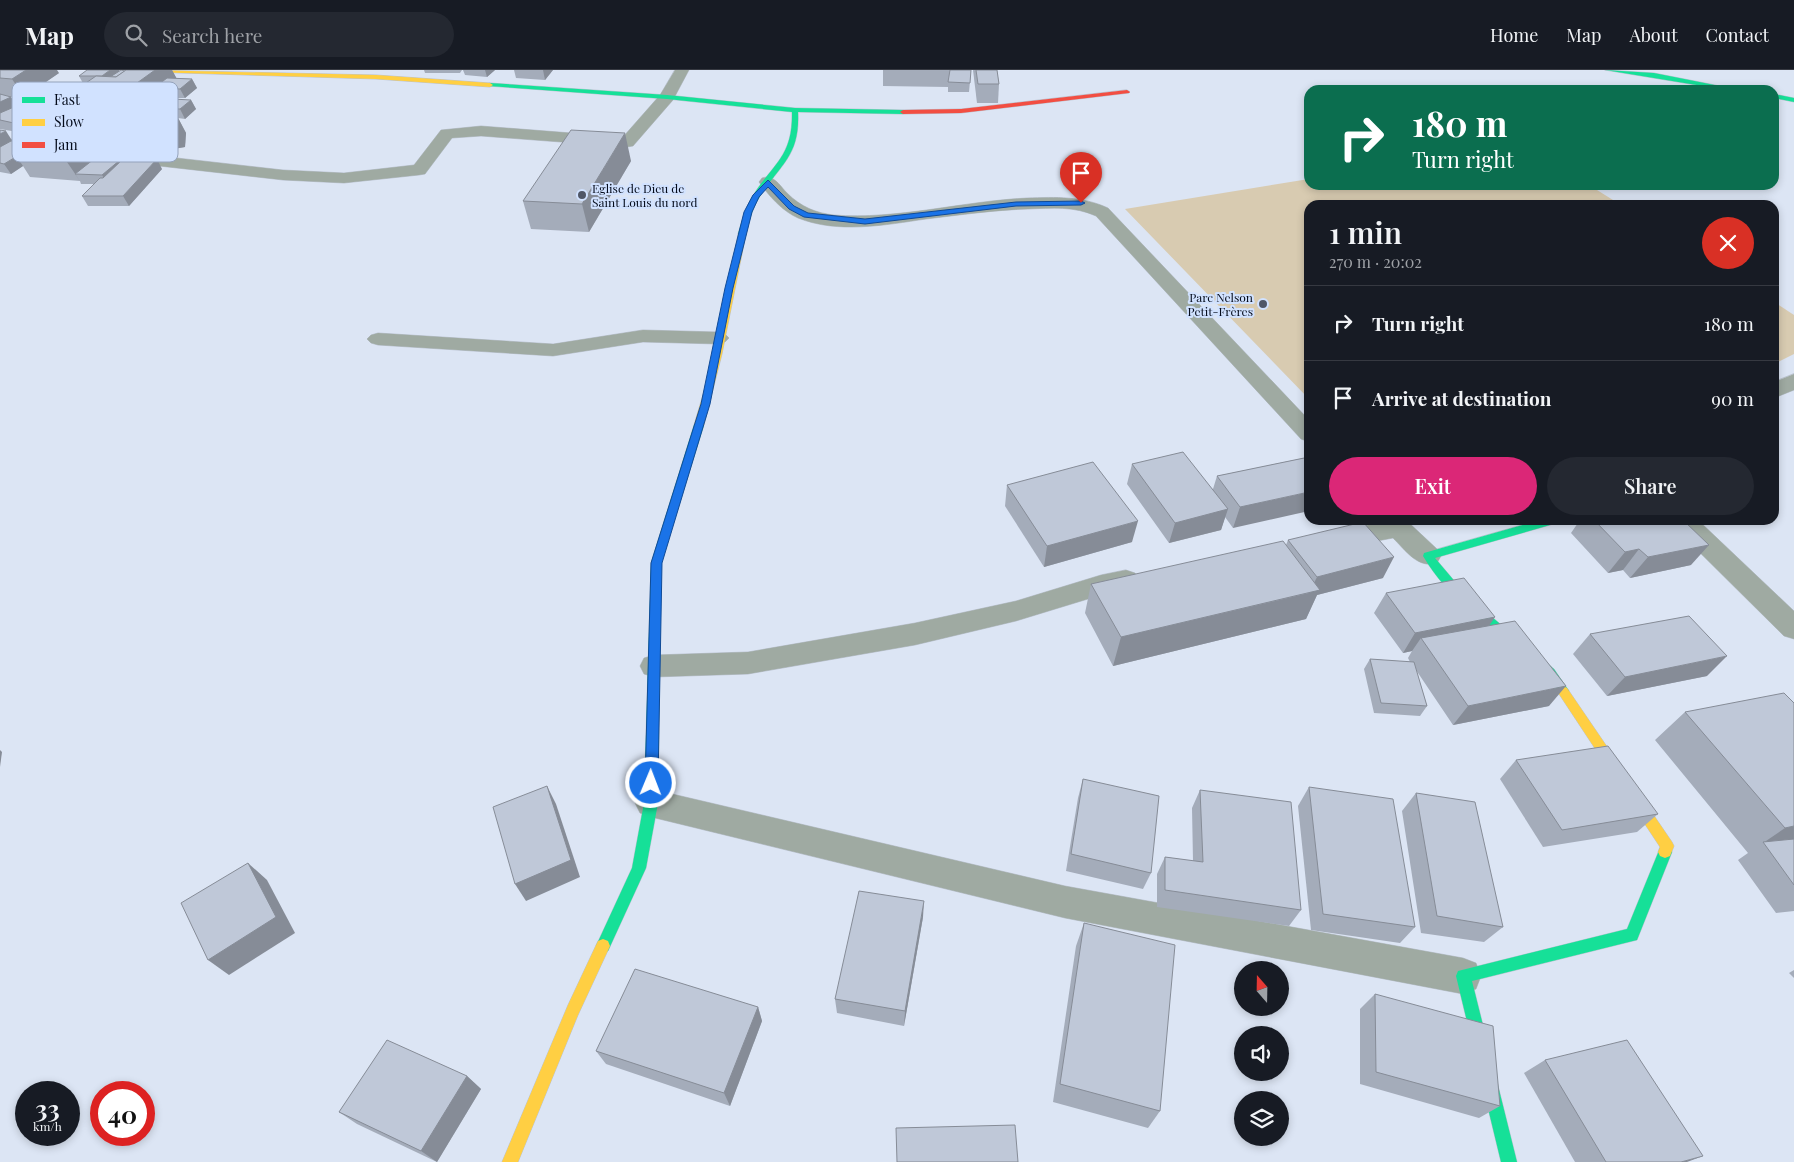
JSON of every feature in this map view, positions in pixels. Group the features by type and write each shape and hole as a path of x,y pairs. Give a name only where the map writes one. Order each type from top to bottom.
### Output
{"street":[{"path":"150,70 376,77 667,97 795,110 866,113 961,111 1127,92"},
{"path":"155,162 283,175 344,178 419,170 447,133 481,131 627,142 667,97 682,70"},
{"path":"1608,70 1705,85"},
{"path":"1779,97 1794,100"},
{"path":"510,1162 573,1010 639,868 651,803 656,563 706,404 718,338 748,212 756,196 792,148 797,130 795,110"},
{"path":"768,182 792,207 806,215 836,220 865,221 1016,204 1072,202 1089,206 1102,212 1304,429"},
{"path":"378,339 553,350 642,336 718,338"},
{"path":"1779,388 1794,381"},
{"path":"1313,544 1390,525"},
{"path":"651,803 1066,902 1463,976 1632,935 1667,846 1550,672 1464,600 1428,556 1395,525"},
{"path":"1428,556 1536,525"},
{"path":"1687,525 1794,628"},
{"path":"654,666 748,663 915,634 1016,611 1101,585 1150,576"},
{"path":"1463,976 1509,1162"}],"shaded area":[{"name":"Parc Nelson Petit-Frères","path":"1304,180 1304,190 1597,190 1613,200 1304,200 1304,394 1125,209"},
{"path":"1779,305 1794,315 1794,354 1779,362"}],"building":[{"path":"0,70 26,70 12,79 0,78"},
{"path":"87,70 110,70 102,76 79,76"},
{"path":"121,70 125,71 116,77 110,77"},
{"path":"126,70 155,70 138,82 87,82 96,76 116,77"},
{"path":"950,70 971,70 970,83 948,82"},
{"path":"976,70 997,70 999,84 978,84"},
{"path":"167,78 192,79 180,89 178,89 178,82 162,82"},
{"path":"0,94 11,97 0,102"},
{"path":"178,99 191,100 178,109"},
{"path":"12,108 12,123 0,120 0,113"},
{"path":"571,130 625,133 582,204 523,201"},
{"path":"12,141 12,159 4,164 0,163 0,147"},
{"path":"90,162 118,162 102,175 75,174"},
{"path":"120,162 154,162 123,196 82,196 100,178 103,178"},
{"path":"1183,452 1228,509 1175,523 1132,464"},
{"path":"1304,458 1304,493 1240,507 1217,476"},
{"path":"1093,462 1138,521 1047,546 1007,485"},
{"path":"1350,525 1366,525 1394,557 1317,577 1288,540"},
{"path":"1599,525 1688,525 1709,545 1648,557 1639,549 1625,552"},
{"path":"1283,541 1320,590 1121,637 1091,584"},
{"path":"1464,578 1495,617 1415,633 1386,593"},
{"path":"1689,616 1727,656 1625,677 1590,634"},
{"path":"1515,621 1566,686 1468,706 1421,638"},
{"path":"1370,659 1414,662 1427,706 1381,703"},
{"path":"1784,693 1794,703 1794,826 1785,828 1685,712"},
{"path":"1608,746 1658,814 1562,830 1516,760"},
{"path":"1083,779 1159,796 1151,873 1071,854"},
{"path":"547,786 571,860 515,884 493,807"},
{"path":"1309,787 1393,799 1415,927 1323,914"},
{"path":"1200,790 1291,802 1301,910 1165,890 1165,857 1203,862"},
{"path":"1416,793 1475,802 1503,927 1437,916"},
{"path":"1794,839 1794,885 1763,842"},
{"path":"248,863 276,917 208,960 181,903"},
{"path":"859,891 924,901 905,1011 835,999"},
{"path":"1084,923 1175,945 1160,1111 1060,1084"},
{"path":"635,969 758,1007 724,1093 596,1051"},
{"path":"1375,994 1493,1026 1500,1106 1376,1072"},
{"path":"387,1040 467,1076 421,1151 339,1112"},
{"path":"1627,1040 1703,1156 1681,1162 1606,1162 1545,1060"},
{"path":"1015,1125 1018,1162 897,1162 896,1128"}],"traffic: fast":[{"path":"1608,70 1654,75 1709,85"},
{"path":"490,85 667,97 795,110 903,112"},
{"path":"1779,97 1794,100"},
{"path":"742,234 754,200 791,148 794,137 795,110"},
{"path":"603,946 639,868 651,803 656,563 699,425"},
{"path":"1536,525 1428,556 1464,600 1550,672 1563,691"},
{"path":"1509,1162 1463,976 1632,935 1665,852"}],"traffic: slow":[{"path":"150,70 376,77 490,85"},
{"path":"699,425 717,354 742,234"},
{"path":"1563,691 1667,846 1665,852"},
{"path":"510,1162 573,1010 603,946"}],"traffic: jam":[{"path":"903,112 961,111 1127,92"}],"place":[{"name":"Eglise de Dieu de Saint Louis du nord","path":"582,195"},
{"name":"Parc Nelson Petit-Frères","path":"1263,304"}],"route":[{"path":"651,783 656,563 706,404 729,288 748,212 756,196 768,182 776,194 806,215 836,220 865,221 1016,204 1081,203"}]}
